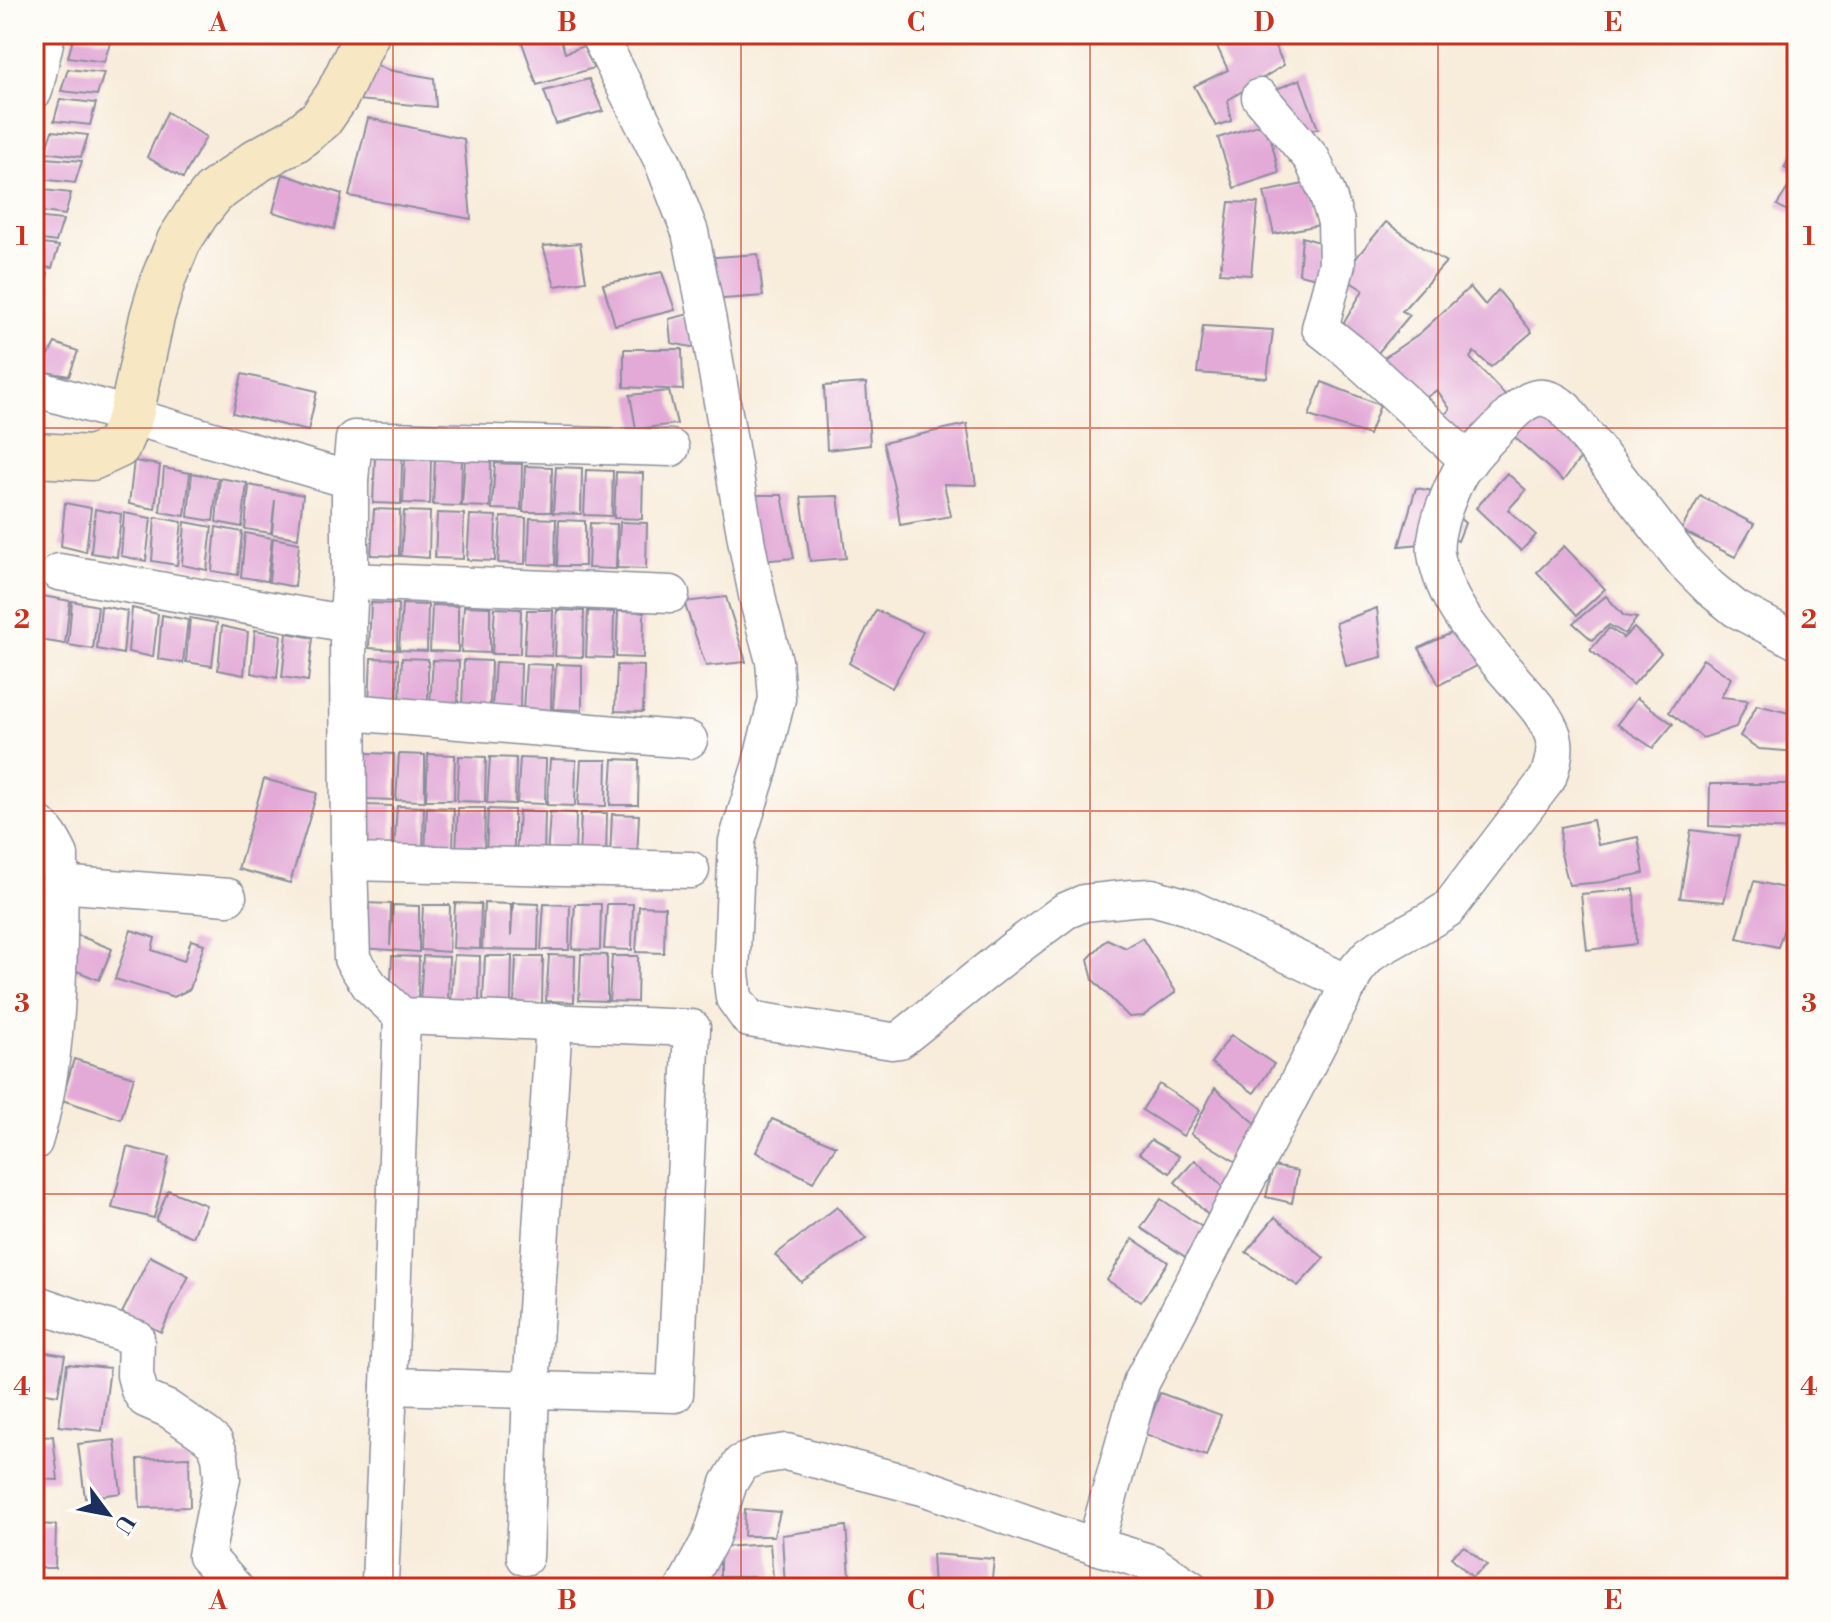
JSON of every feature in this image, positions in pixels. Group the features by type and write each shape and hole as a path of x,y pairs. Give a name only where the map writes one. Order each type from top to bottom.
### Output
{"street":[{"path":"34,91 47,34"},
{"path":"34,455 92,458 118,446 131,415 152,317 179,241 213,193 258,160 295,140 321,119 337,96 367,34"},
{"path":"598,34 662,160 690,232 747,545 774,661 777,699 737,841 731,973 734,998 749,1019 900,1040 1065,911 1084,903 1132,898 1152,897 1209,915 1350,984"},
{"path":"1260,97 1312,159 1336,222 1337,264 1320,328 1469,461"},
{"path":"34,388 350,480"},
{"path":"1095,1546 1141,1383 1357,969 1369,955 1448,909 1548,778 1554,757 1554,738 1543,716 1468,626 1446,589 1442,576 1436,551 1442,516 1453,486 1469,461 1514,411 1542,396 1550,398 1565,409 1685,563 1710,588 1736,609 1797,641"},
{"path":"389,1386 675,1394 692,1028 402,1016 370,986 352,959 348,624 350,480 354,439 671,448"},
{"path":"59,572 348,624"},
{"path":"350,581 671,594"},
{"path":"349,712 689,740"},
{"path":"34,821 50,836 60,855 54,1041 42,1116 34,1142"},
{"path":"349,862 691,870"},
{"path":"59,884 228,897"},
{"path":"380,1581 402,1016"},
{"path":"525,1557 531,1390 554,1021"},
{"path":"34,1303 136,1338 135,1375 145,1399 168,1409 215,1443 222,1478 206,1556 235,1588"},
{"path":"684,1588 711,1538 729,1483 741,1463 786,1452 923,1487 1152,1563 1190,1588"}],"building":[{"path":"519,34 559,34 565,53 583,46 594,68 537,85"},
{"path":"1229,34 1269,34 1284,65 1228,100 1231,121 1216,126 1194,86 1228,70 1215,42"},
{"path":"74,36 111,40 104,62 68,57"},
{"path":"364,60 388,70 434,78 436,107 345,99"},
{"path":"68,69 104,73 97,95 61,91"},
{"path":"589,79 603,111 556,124 544,91"},
{"path":"1300,79 1318,129 1297,131 1270,92"},
{"path":"60,99 96,103 90,125 54,121"},
{"path":"167,112 206,137 183,178 147,157"},
{"path":"368,118 464,139 471,219 349,196"},
{"path":"1267,122 1279,173 1234,188 1218,138"},
{"path":"52,131 88,135 81,157 45,152"},
{"path":"1797,145 1797,174 1784,168"},
{"path":"45,158 82,161 75,183 39,179"},
{"path":"283,174 342,194 334,229 273,212"},
{"path":"1795,177 1797,204 1791,213 1777,205"},
{"path":"1309,183 1324,224 1274,234 1264,192"},
{"path":"35,189 71,193 65,215 34,211"},
{"path":"1229,202 1258,203 1251,275 1220,273"},
{"path":"34,217 63,220 56,242 34,239"},
{"path":"1386,222 1446,262 1402,311 1410,315 1371,361 1338,333 1363,290 1341,276"},
{"path":"1302,237 1329,245 1326,280 1299,274"},
{"path":"34,243 59,246 52,268 34,266"},
{"path":"580,243 586,281 555,286 543,246"},
{"path":"758,254 763,296 711,300 703,258"},
{"path":"34,271 48,273 42,295 34,294"},
{"path":"662,272 675,310 615,325 603,284"},
{"path":"1470,287 1485,305 1498,290 1532,332 1491,367 1474,352 1470,358 1512,402 1466,445 1441,419 1450,409 1437,390 1421,401 1381,360 1420,333"},
{"path":"34,299 42,300 35,324 34,324"},
{"path":"693,313 701,349 671,343 669,319"},
{"path":"1203,326 1273,330 1267,378 1197,373"},
{"path":"55,343 78,351 69,376 40,371"},
{"path":"624,349 682,349 683,390 624,387"},
{"path":"242,374 317,391 308,431 233,413"},
{"path":"1322,382 1380,405 1369,435 1309,416"},
{"path":"866,383 870,445 827,450 824,386"},
{"path":"669,391 677,424 636,429 630,395"},
{"path":"1540,406 1584,453 1563,481 1511,434"},
{"path":"967,424 976,485 944,484 951,516 900,525 883,443"},
{"path":"375,457 402,458 401,504 373,503"},
{"path":"405,457 431,458 430,504 403,503"},
{"path":"435,460 462,460 461,506 433,505"},
{"path":"465,460 491,461 490,507 462,506"},
{"path":"134,461 160,465 155,509 129,504"},
{"path":"495,463 522,464 521,510 492,509"},
{"path":"525,466 552,467 551,512 523,512"},
{"path":"556,467 582,468 581,514 553,513"},
{"path":"164,468 190,473 185,516 160,512"},
{"path":"586,470 613,471 612,516 584,515"},
{"path":"616,472 643,473 642,519 614,518"},
{"path":"192,473 218,478 213,521 188,517"},
{"path":"1507,473 1526,490 1508,510 1536,535 1521,551 1476,508"},
{"path":"220,478 247,483 242,527 216,522"},
{"path":"249,485 303,495 298,538 272,534 275,500 271,533 245,529"},
{"path":"1416,488 1439,492 1421,544 1399,546"},
{"path":"747,495 782,495 794,558 759,561"},
{"path":"838,496 846,558 810,561 801,497"},
{"path":"1700,496 1754,524 1735,557 1681,530"},
{"path":"65,503 91,508 86,552 61,546"},
{"path":"95,509 121,514 117,557 91,553"},
{"path":"374,509 400,510 399,556 371,555"},
{"path":"404,511 430,512 429,558 401,556"},
{"path":"124,513 151,518 146,561 121,556"},
{"path":"437,513 464,514 463,559 435,558"},
{"path":"470,515 496,516 495,561 467,560"},
{"path":"1456,515 1465,523 1458,541 1446,534"},
{"path":"155,517 182,522 177,565 152,561"},
{"path":"501,517 526,518 525,564 498,563"},
{"path":"530,518 556,519 555,565 528,564"},
{"path":"559,520 585,521 585,566 557,566"},
{"path":"185,522 212,527 207,570 182,565"},
{"path":"620,522 647,523 646,569 617,568"},
{"path":"590,523 617,524 616,569 588,568"},
{"path":"216,527 242,532 238,575 212,571"},
{"path":"245,533 272,538 267,581 241,577"},
{"path":"273,538 299,543 295,587 269,582"},
{"path":"1564,546 1605,589 1577,615 1537,572"},
{"path":"43,596 70,601 65,644 40,640"},
{"path":"1606,596 1624,616 1637,618 1625,634 1609,625 1592,640 1573,623"},
{"path":"726,597 746,662 706,666 684,602"},
{"path":"72,601 98,606 93,649 68,645"},
{"path":"371,603 398,604 397,650 369,648"},
{"path":"402,604 428,605 427,651 399,650"},
{"path":"432,605 458,606 458,652 430,651"},
{"path":"101,606 127,611 123,654 97,649"},
{"path":"464,606 490,607 490,653 461,652"},
{"path":"132,608 158,614 153,657 128,652"},
{"path":"495,608 521,609 520,654 492,654"},
{"path":"1377,608 1382,657 1346,666 1336,623"},
{"path":"527,610 553,610 552,656 524,655"},
{"path":"557,610 584,611 583,657 555,656"},
{"path":"876,610 923,632 892,688 849,663"},
{"path":"588,611 614,612 613,658 586,657"},
{"path":"618,611 644,612 643,658 616,657"},
{"path":"162,615 188,620 183,663 158,659"},
{"path":"190,618 217,623 212,666 186,662"},
{"path":"222,626 248,632 244,675 218,670"},
{"path":"1462,628 1487,661 1439,685 1419,648"},
{"path":"1609,628 1622,639 1634,628 1661,653 1633,685 1590,650"},
{"path":"255,630 281,635 277,678 251,673"},
{"path":"287,633 313,638 308,681 282,677"},
{"path":"371,658 398,659 397,705 369,704"},
{"path":"402,658 428,659 428,704 400,704"},
{"path":"1703,659 1731,678 1721,697 1748,700 1736,727 1703,738 1669,712"},
{"path":"433,660 459,661 458,706 430,705"},
{"path":"464,660 491,661 490,707 462,706"},
{"path":"495,662 521,663 520,708 492,708"},
{"path":"526,664 552,665 551,710 523,709"},
{"path":"556,664 582,665 582,710 553,709"},
{"path":"617,665 644,666 643,712 615,711"},
{"path":"1637,698 1673,724 1653,748 1617,724"},
{"path":"1757,705 1797,715 1797,752 1759,749 1740,736"},
{"path":"367,753 394,754 393,800 365,799"},
{"path":"399,754 425,755 425,801 396,800"},
{"path":"428,754 455,755 454,800 426,800"},
{"path":"459,756 486,757 485,802 457,801"},
{"path":"490,757 516,758 515,804 487,803"},
{"path":"520,758 546,759 545,804 517,803"},
{"path":"550,759 576,760 575,806 547,805"},
{"path":"613,759 639,760 638,805 610,805"},
{"path":"581,760 607,760 606,806 578,805"},
{"path":"264,779 317,793 290,883 238,869"},
{"path":"1710,784 1797,784 1797,830 1709,826"},
{"path":"366,805 392,806 392,852 364,851"},
{"path":"397,806 424,807 423,852 394,851"},
{"path":"427,807 454,808 453,854 425,853"},
{"path":"458,808 485,808 484,854 456,853"},
{"path":"488,809 514,810 514,856 486,855"},
{"path":"519,811 545,812 544,857 516,856"},
{"path":"550,812 576,813 575,859 547,858"},
{"path":"581,813 607,813 606,859 579,858"},
{"path":"612,814 639,815 637,860 610,859"},
{"path":"1593,820 1598,845 1638,837 1644,873 1569,885 1560,850 1561,827"},
{"path":"1691,830 1739,836 1724,902 1680,898"},
{"path":"1754,881 1796,891 1778,947 1737,938"},
{"path":"1634,889 1636,944 1587,950 1581,894"},
{"path":"364,903 391,904 390,946 393,905 419,906 419,952 362,948"},
{"path":"455,903 481,904 480,949 453,948"},
{"path":"484,903 511,904 511,937 513,903 539,904 538,950 482,949"},
{"path":"544,904 570,905 569,950 541,950"},
{"path":"575,904 601,904 600,950 572,949"},
{"path":"607,904 633,904 632,950 604,949"},
{"path":"423,905 450,905 449,952 421,950"},
{"path":"639,906 665,907 664,953 636,952"},
{"path":"131,930 155,938 152,950 184,961 191,940 204,944 190,989 174,997 115,979"},
{"path":"75,934 112,949 99,980 62,965"},
{"path":"1142,938 1176,992 1143,1016 1129,1017 1093,980 1088,959 1107,939 1126,948"},
{"path":"581,954 607,955 607,1001 579,1000"},
{"path":"454,955 480,956 479,1002 451,1001"},
{"path":"549,955 575,956 574,1002 546,1001"},
{"path":"392,956 419,957 418,1003 390,1001"},
{"path":"423,956 449,957 448,1002 420,1002"},
{"path":"485,956 512,956 511,1002 483,1002"},
{"path":"612,956 638,956 637,1002 609,1001"},
{"path":"516,957 543,957 542,1004 514,1002"},
{"path":"1231,1035 1274,1064 1254,1093 1211,1063"},
{"path":"74,1059 134,1077 121,1119 62,1100"},
{"path":"1159,1084 1200,1110 1183,1136 1142,1110"},
{"path":"1215,1088 1262,1129 1236,1162 1191,1134"},
{"path":"772,1119 836,1146 813,1182 756,1152"},
{"path":"1151,1140 1179,1156 1170,1173 1139,1153"},
{"path":"127,1147 169,1157 154,1218 112,1208"},
{"path":"1195,1160 1230,1193 1208,1215 1175,1182"},
{"path":"1273,1166 1298,1171 1292,1203 1266,1197"},
{"path":"168,1190 206,1205 193,1237 156,1221"},
{"path":"1161,1199 1205,1229 1187,1258 1141,1228"},
{"path":"837,1207 866,1239 801,1282 775,1255"},
{"path":"1275,1217 1324,1258 1298,1286 1246,1252"},
{"path":"1133,1239 1168,1262 1141,1302 1107,1280"},
{"path":"150,1256 189,1276 161,1332 122,1313"},
{"path":"34,1350 65,1355 58,1395 34,1391"},
{"path":"67,1364 110,1368 102,1431 59,1426"},
{"path":"1160,1393 1221,1415 1206,1456 1145,1434"},
{"path":"53,1436 58,1480 34,1479 34,1438"},
{"path":"115,1440 121,1493 85,1498 78,1444"},
{"path":"189,1457 190,1507 140,1508 138,1459"},
{"path":"745,1509 780,1512 774,1536 744,1536"},
{"path":"34,1524 56,1525 55,1568 34,1568"},
{"path":"846,1526 851,1588 785,1588 782,1535"},
{"path":"770,1544 773,1577 720,1577 720,1547"},
{"path":"1464,1546 1487,1565 1472,1577 1451,1557"},
{"path":"932,1554 994,1559 991,1588 934,1588"}]}
